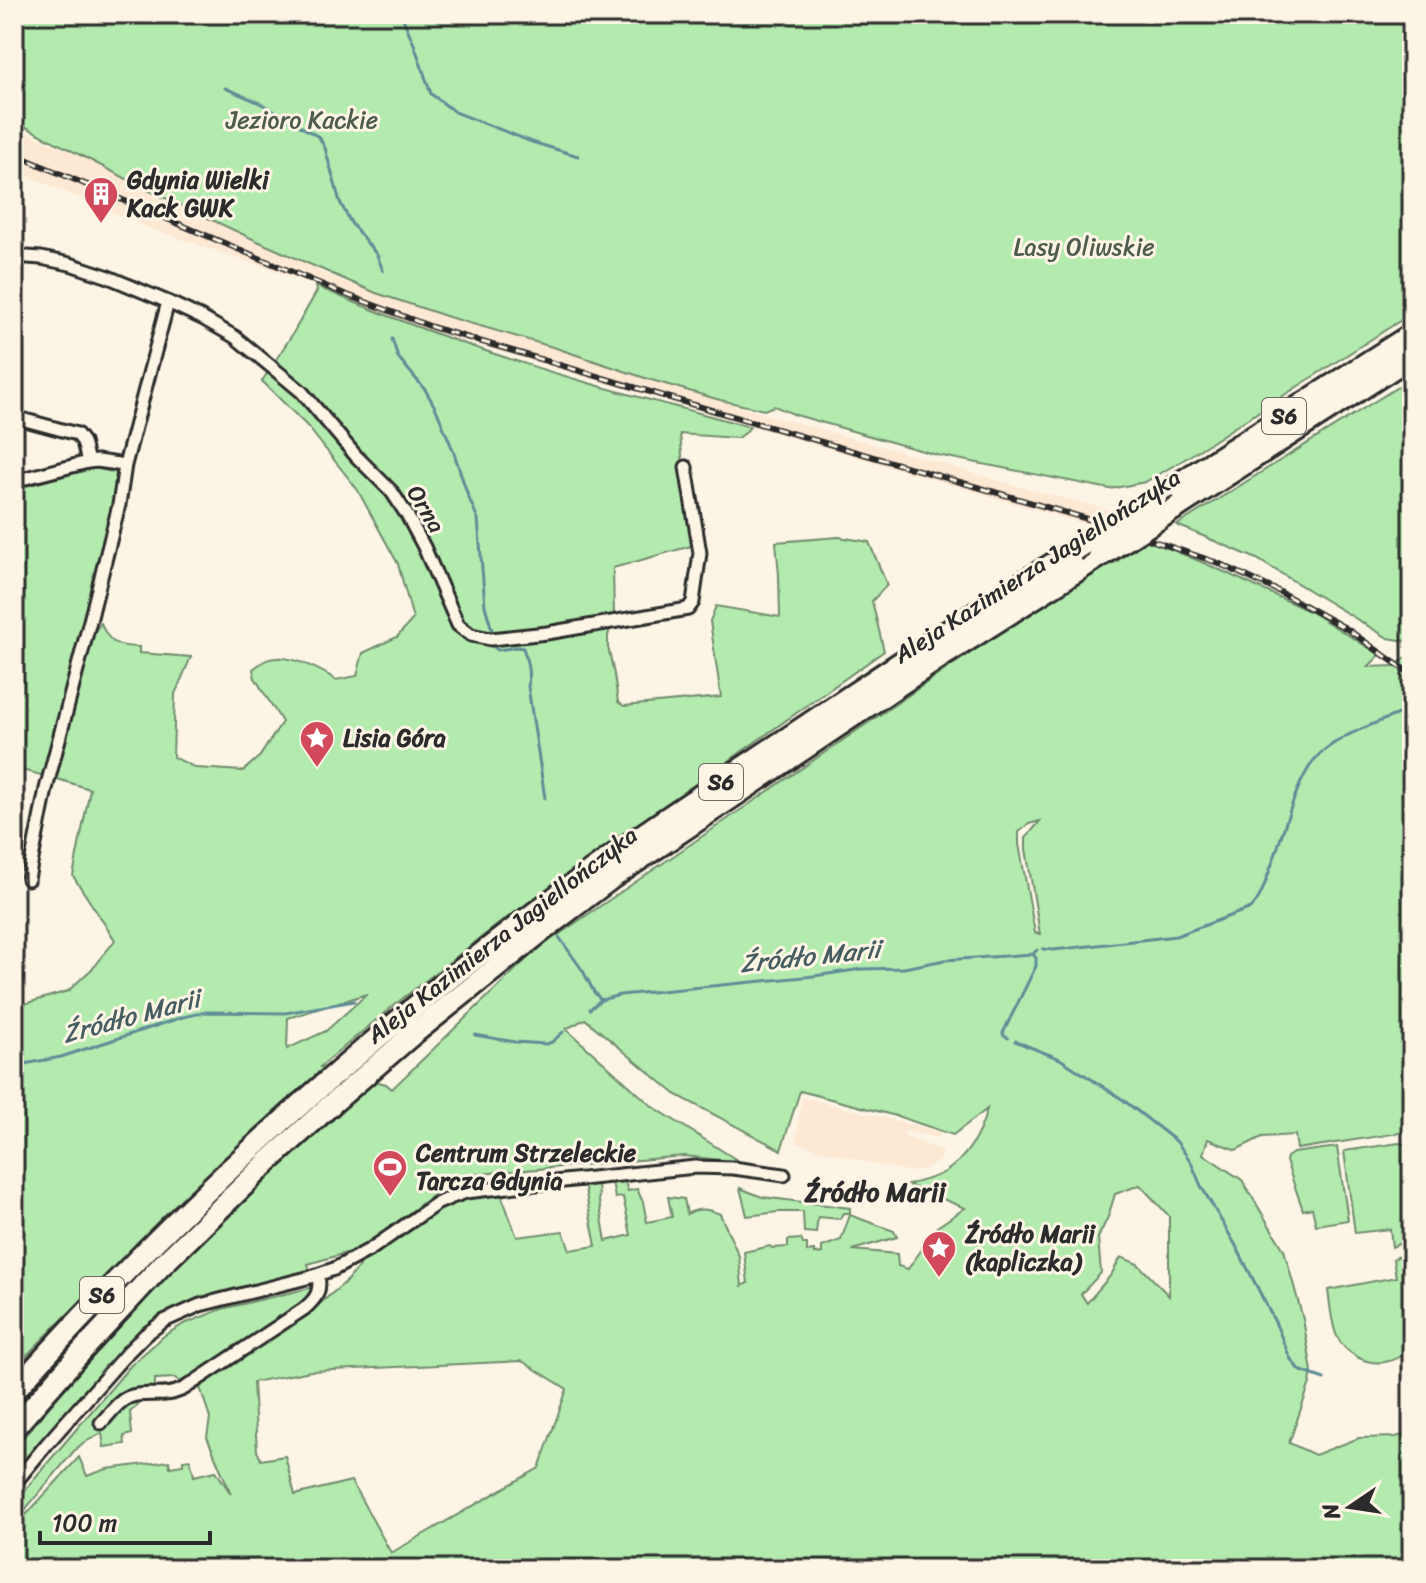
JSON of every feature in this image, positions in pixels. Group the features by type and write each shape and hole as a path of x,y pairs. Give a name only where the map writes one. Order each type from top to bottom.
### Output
{"highway":[{"name":"Aleja Kazimierza Jagiellończyka","path":"14,1391 124,1272 308,1097 397,1021 525,921 619,851 941,635 1412,334"},
{"name":"Aleja Kazimierza Jagiellończyka","path":"14,1428 161,1266 270,1160 412,1035 542,931 612,878 1002,617 1412,356"}],"street":[{"path":"14,256 70,264 168,302 46,789 28,879"},
{"name":"Orna","path":"168,302 235,337 302,392 356,456 392,492 424,547 458,625 471,635 491,639 532,635 688,609 693,602 700,553 686,467"},
{"path":"14,417 77,434 83,442 88,462"},
{"path":"14,481 88,462 125,465"},
{"path":"14,1484 127,1353 158,1325 200,1305 334,1269 371,1249 436,1204 466,1192 695,1167 733,1168 784,1175"},
{"path":"101,1423 126,1398 165,1390 178,1392 304,1309 318,1294 318,1275"}],"shaded area":[{"path":"14,126 95,163 161,199 172,201 347,283 744,408 1118,512 1094,527 423,329 270,269 154,230 14,170"},
{"path":"802,1097 941,1132 939,1138 905,1131 903,1136 943,1151 940,1161 911,1172 797,1143"}],"green space":[{"name":"Lasy Oliwskie","path":"14,14 1412,14 1412,313 1145,482 1110,489 937,455 774,406 764,410 720,400 376,293 150,191 14,121"},
{"path":"316,286 418,327 522,363 750,427 737,438 680,434 691,546 613,568 614,615 608,647 618,702 624,706 721,697 710,621 716,606 780,617 776,542 839,537 869,542 887,585 872,601 884,651 501,922 393,1006 320,1067 328,1070 182,1199 14,1368 14,1002 24,1004 68,991 95,966 115,940 73,876 90,789 54,778 91,636 101,623 111,639 120,645 139,647 139,653 191,657 175,694 173,757 196,768 243,771 260,756 282,722 255,678 253,669 269,659 283,658 308,665 336,680 357,676 363,653 397,637 413,619 398,564 357,489 308,427 262,381 317,291","holes":["367,994 326,1031 287,1049 288,1018"]},
{"path":"1412,378 1412,642 1388,638 1257,559 1177,525"},
{"path":"94,468 117,473 112,505 45,776 14,768 14,518 22,487"},
{"path":"1147,539 1311,612 1380,655 1368,667 1395,666 1412,653 1412,1131 1297,1149 1295,1135 1262,1137 1236,1150 1208,1139 1203,1154 1242,1180 1284,1250 1303,1319 1312,1371 1289,1443 1315,1455 1359,1438 1396,1437 1412,1432 1412,1569 14,1569 14,1528 79,1457 87,1476 107,1469 169,1461 170,1467 183,1465 183,1460 190,1459 194,1476 216,1471 231,1494 207,1437 210,1418 201,1390 191,1379 181,1382 175,1378 155,1379 155,1393 129,1399 155,1398 155,1401 139,1402 130,1412 132,1434 124,1436 125,1444 104,1447 102,1433 83,1443 14,1523 14,1505 33,1480 131,1365 165,1335 222,1309 314,1287 315,1294 309,1297 317,1306 348,1280 367,1256 454,1199 501,1194 517,1237 563,1231 570,1250 596,1246 584,1184 598,1182 606,1241 631,1235 623,1197 615,1198 612,1181 624,1179 628,1191 637,1189 647,1222 672,1217 668,1197 684,1199 687,1214 704,1210 720,1214 739,1256 742,1286 748,1283 744,1252 770,1246 788,1247 788,1240 801,1239 803,1244 807,1244 807,1252 822,1253 822,1247 841,1240 850,1215 894,1231 897,1237 852,1250 897,1254 898,1266 908,1269 937,1227 965,1208 908,1185 941,1174 953,1166 977,1136 987,1109 953,1135 900,1117 800,1091 781,1150 675,1094 585,1019 566,1029 652,1106 740,1162 684,1156 458,1176 363,1248 308,1264 310,1271 182,1305 157,1319 124,1348 14,1474 14,1448 135,1307 238,1201 371,1080 392,1089 536,950 957,662 1095,570 1116,562","holes":["1040,821 1026,838 1040,934 1035,933 1019,844 1019,832 1029,824","1140,1185 1169,1216 1169,1296 1138,1264 1121,1257 1111,1275 1087,1303 1081,1294 1101,1273 1098,1238 1115,1194","522,1361 567,1389 539,1468 391,1553 351,1481 295,1495 285,1456 261,1460 257,1451 253,1382 311,1371"]},
{"path":"402,1026 406,1029 97,1321 14,1413 14,1405 94,1317 242,1168"},
{"path":"1399,1143 1412,1145 1412,1238 1392,1247 1390,1229 1355,1233 1344,1151"},
{"path":"1337,1147 1348,1220 1316,1225 1312,1208 1303,1210 1287,1157 1293,1153"},
{"path":"740,1188 762,1197 850,1208 850,1213 843,1213 840,1219 818,1217 816,1233 804,1232 803,1212 747,1216"},
{"path":"1412,1249 1412,1350 1381,1362 1358,1357 1345,1348 1336,1334 1328,1290 1396,1277 1393,1259"}],"waterway":[{"path":"401,14 431,94 455,112 578,156"},
{"path":"225,88 258,102 319,137 340,202 351,223 377,255 383,271"},
{"path":"14,190 22,192 24,189"},
{"path":"392,339 398,357 426,391 436,409 478,519 485,606 492,630"},
{"path":"494,647 498,650 523,648 525,653 545,798"},
{"name":"Źródło Marii","path":"1043,949 1176,936 1251,908 1263,888 1292,805 1312,762 1340,740 1403,712"},
{"path":"559,937 601,1000"},
{"name":"Źródło Marii","path":"590,1009 601,1000 620,995 862,969 904,968 945,960 1033,954 1037,950"},
{"path":"1008,1038 1003,1033 1036,966 1033,954"},
{"name":"Źródło Marii","path":"14,1066 61,1057 206,1012 285,1013 354,1001"},
{"name":"Źródło Marii","path":"475,1035 546,1044 563,1032"},
{"path":"1015,1041 1060,1059 1122,1099 1177,1142 1235,1244 1290,1358 1299,1370 1324,1379"}],"railway":[{"path":"14,154 342,293 432,327 1098,522 1218,563 1280,592 1347,629 1412,675"}],"place":[{"name":"Gdynia Wielki Kack GWK","path":"101,225"},
{"name":"Lisia Góra","path":"317,769"},
{"name":"Centrum Strzeleckie Tarcza Gdynia","path":"390,1198"},
{"name":"Źródło Marii (kapliczka)","path":"939,1279"}],"district":[{"name":"Źródło Marii","path":"875,1192"}],"park label":[{"name":"Jezioro Kackie","path":"302,120"}]}
